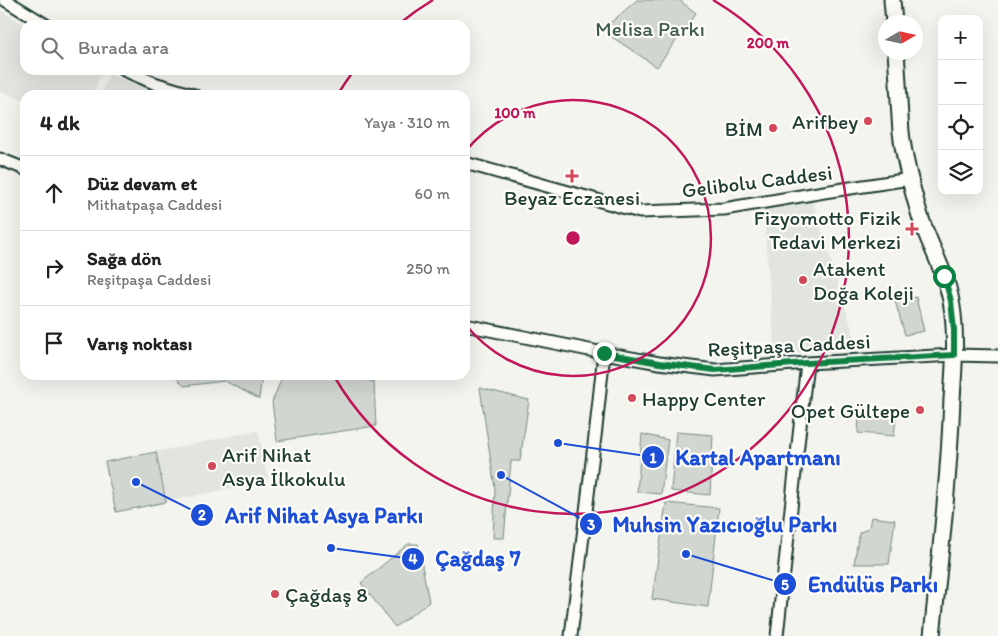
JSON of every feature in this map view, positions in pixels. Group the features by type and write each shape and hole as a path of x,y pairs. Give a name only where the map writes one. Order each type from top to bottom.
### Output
{"main road":[{"path":"892,0 893,15"},
{"path":"896,60 901,132 910,179 920,218 944,276 951,301 954,330 949,465 932,636"}],"street":[{"path":"6,0 38,20"},
{"path":"136,75 177,90"},
{"path":"0,159 20,167"},
{"name":"Gelibolu Caddesi","path":"470,164 640,212 724,209 910,179"},
{"name":"Reşitpaşa Caddesi","path":"470,326 659,363 715,370 954,355 998,356"},
{"path":"571,636 604,353"},
{"path":"777,636 807,363"}],"shaded area":[{"path":"0,10 20,22 20,75 100,75 95,90 20,90 20,99 0,91"},
{"path":"109,75 111,75 149,90 103,90"},
{"name":"Atakent Doğa Koleji","path":"812,199 859,352 775,353 763,208"},
{"name":"Arif Nihat Asya İlkokulu","path":"258,430 268,480 166,502 156,452"}],"green space":[{"name":"Melisa Parkı","path":"637,0 679,0 696,13 657,67 605,31 609,24"},
{"path":"916,297 924,331 905,335 895,301"},
{"path":"178,380 261,380 259,399 225,381 184,386"},
{"path":"281,380 367,380 374,382 376,426 277,441 272,402"},
{"path":"480,388 529,400 520,461 511,461 504,538 493,538 495,489"},
{"path":"859,416 896,418 894,436 858,433"},
{"path":"676,432 713,435 710,495 671,491"},
{"path":"642,434 668,440 661,494 637,492"},
{"path":"156,452 166,502 116,512 105,462"},
{"path":"666,503 719,508 708,607 652,599"},
{"path":"871,517 895,520 889,564 854,564 859,533 869,528"},
{"path":"408,544 418,544 429,602 395,627 361,583"}],"place":[{"name":"Arifbey","path":"868,121"},
{"name":"BİM","path":"773,128"},
{"name":"Beyaz Eczanesi","path":"572,176"},
{"name":"Fizyomotto Fizik Tedavi Merkezi","path":"912,229"},
{"name":"Atakent Doğa Koleji","path":"803,280"},
{"name":"Happy Center","path":"632,398"},
{"name":"Opet Gültepe","path":"920,410"},
{"name":"Kartal Apartmanı","path":"558,443"},
{"name":"Arif Nihat Asya İlkokulu","path":"212,466"},
{"name":"Muhsin Yazıcıoğlu Parkı","path":"501,475"},
{"name":"Arif Nihat Asya Parkı","path":"136,482"},
{"name":"Çağdaş 7","path":"331,548"},
{"name":"Endülüs Parkı","path":"686,554"},
{"name":"Çağdaş 8","path":"275,594"}],"route":[{"path":"604,353 659,363 715,370 954,355 951,301 944,276"}]}
